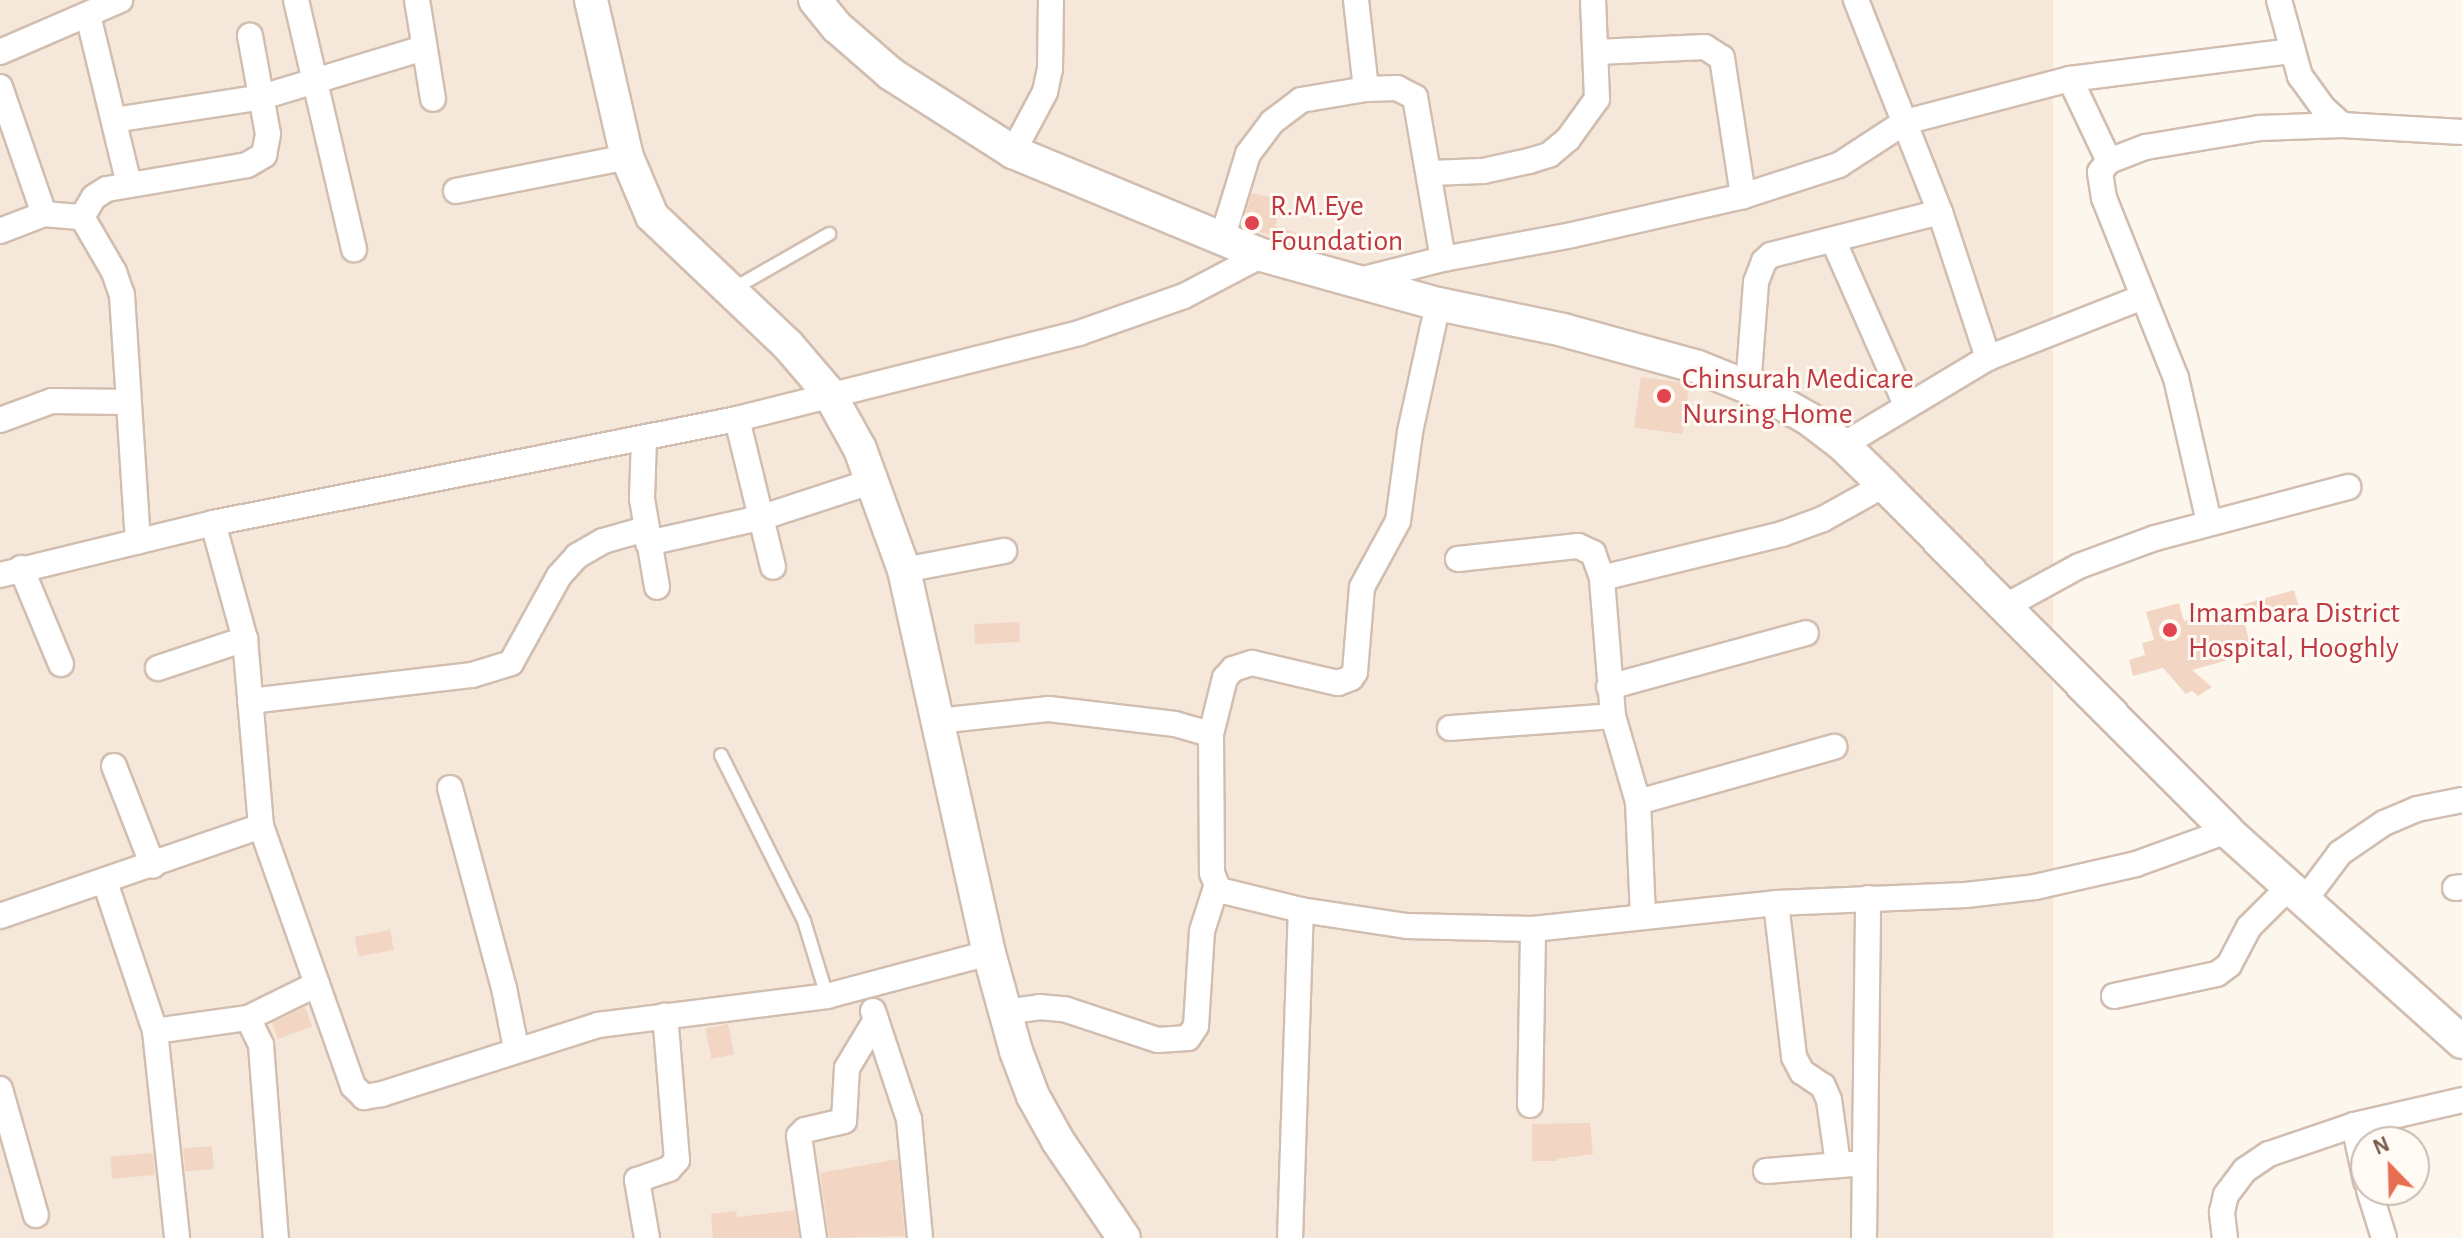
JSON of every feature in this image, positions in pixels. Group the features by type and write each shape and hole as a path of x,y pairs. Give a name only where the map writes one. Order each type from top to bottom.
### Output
{"main road":[{"path":"815,0 837,27 891,74 1013,152 1262,255 1438,304 1623,346 1698,367 1748,387 1809,419 1843,445 1884,485 2227,831 2462,1042"},
{"path":"596,3 627,157 652,216 760,316 829,393 873,481 904,570 989,953 1005,1012 1033,1096 1074,1166 1124,1238"}],"street":[{"path":"0,52 120,0"},
{"path":"296,0 354,249"},
{"path":"417,0 433,99"},
{"path":"1013,152 1045,92 1050,69 1051,0"},
{"path":"1356,0 1366,89"},
{"path":"1430,173 1483,171 1549,155 1568,139 1597,99 1593,0"},
{"path":"1856,0 1940,212 1988,358"},
{"path":"2279,0 2300,76 2312,95 2342,125"},
{"path":"88,15 129,185"},
{"path":"82,217 94,197 107,189 258,161 268,147 250,36"},
{"path":"1597,52 1705,47 1722,58 1728,79 1743,196"},
{"path":"114,120 262,97 423,48"},
{"path":"1353,282 1443,259 1572,235 1743,196 1839,165 1905,122 2070,79 2292,51"},
{"path":"2070,79 2109,161"},
{"path":"0,87 44,214"},
{"path":"1222,239 1248,154 1272,122 1301,100 1366,89 1397,88 1415,97 1443,259"},
{"path":"2209,522 2176,378 2099,182 2100,172 2109,161 2146,147 2260,128 2342,125 2462,132"},
{"path":"456,191 627,157"},
{"path":"1748,387 1758,270 1771,255 1940,212"},
{"path":"0,231 44,214 82,217"},
{"path":"82,217 114,272 122,295 138,541"},
{"path":"1833,240 1906,405"},
{"path":"61,664 10,571 213,523 737,419 829,393 1079,333 1184,296 1262,255"},
{"path":"1843,445 1988,358 2143,297"},
{"path":"1005,1012 1039,1007 1064,1009 1158,1040 1188,1038 1196,1026 1202,931 1216,887 1212,873 1211,734 1225,678 1233,669 1252,663 1338,683 1351,678 1355,672 1362,587 1398,521 1417,393 1438,304"},
{"path":"0,420 52,401 127,402"},
{"path":"737,419 773,567"},
{"path":"644,438 647,536 657,587"},
{"path":"250,701 472,675 511,663 559,576 577,556 603,541 760,518 873,481"},
{"path":"1602,578 1782,534 1823,519 1884,485"},
{"path":"2004,607 2079,566 2209,522 2348,487"},
{"path":"213,523 245,639 261,826 353,1086 364,1097 382,1094 516,1048 598,1025 827,996 989,953"},
{"path":"1458,559 1578,546 1593,553 1602,578 1613,716 1638,802 1643,916"},
{"path":"904,570 1004,551"},
{"path":"1609,687 1806,633"},
{"path":"158,668 245,639"},
{"path":"938,721 1049,709 1175,724 1211,734"},
{"path":"1450,728 1613,716"},
{"path":"1638,802 1834,747"},
{"path":"114,766 153,866"},
{"path":"450,788 504,988 516,1048"},
{"path":"2114,996 2217,974 2229,965 2249,927 2297,894 2340,853 2384,823 2417,809 2462,800"},
{"path":"0,916 153,866 261,826"},
{"path":"1216,887 1226,893 1301,910 1407,926 1533,929 1776,903 1966,895 2051,884 2136,864 2227,831"},
{"path":"105,882 155,1031 177,1238"},
{"path":"1864,1238 1868,898"},
{"path":"1776,903 1794,1057 1802,1072 1823,1086 1829,1100 1838,1164"},
{"path":"1290,1238 1301,910"},
{"path":"1530,1105 1533,929"},
{"path":"155,1031 248,1018 317,984"},
{"path":"865,986 909,1119 920,1238"},
{"path":"647,1238 637,1180 669,1169 677,1160 665,1015"},
{"path":"248,1018 261,1045 276,1238"},
{"path":"814,1238 799,1136 805,1130 844,1121 847,1068 876,1020"},
{"path":"0,1089 36,1215"},
{"path":"2225,1238 2222,1212 2226,1195 2245,1170 2269,1154 2354,1125 2462,1100"},
{"path":"1766,1171 1864,1164"},
{"path":"2374,1206 2384,1238"}],"lane":[{"path":"730,290 829,234"},
{"path":"721,755 804,921 827,996"}],"shaded area":[{"path":"0,0 2053,0 2053,1238 0,1238"}],"building":[{"path":"1252,193 1284,200 1275,226 1321,241 1318,251 1242,226"},
{"path":"1641,377 1690,384 1682,434 1634,428"},
{"path":"2294,590 2299,607 2244,622 2253,653 2192,670 2212,687 2198,696 2192,691 2186,694 2163,668 2133,676 2129,660 2145,655 2142,643 2154,640 2146,612 2179,603 2184,621"},
{"path":"1019,622 1020,642 975,644 974,624"},
{"path":"390,930 394,950 358,957 355,937"},
{"path":"305,1007 312,1026 278,1039 272,1023"},
{"path":"728,1024 734,1054 711,1059 705,1028"},
{"path":"1590,1123 1593,1154 1557,1161 1532,1161 1532,1124"},
{"path":"212,1146 214,1169 185,1171 183,1149"},
{"path":"153,1153 155,1175 112,1179 110,1157"},
{"path":"898,1159 905,1236 829,1238 820,1173"},
{"path":"795,1210 799,1238 713,1238 711,1214 736,1211 737,1217"}],"place":[{"name":"R.M.Eye Foundation","path":"1252,223"},
{"name":"Chinsurah Medicare Nursing Home","path":"1664,396"},
{"name":"Imambara District Hospital, Hooghly","path":"2170,630"}]}
